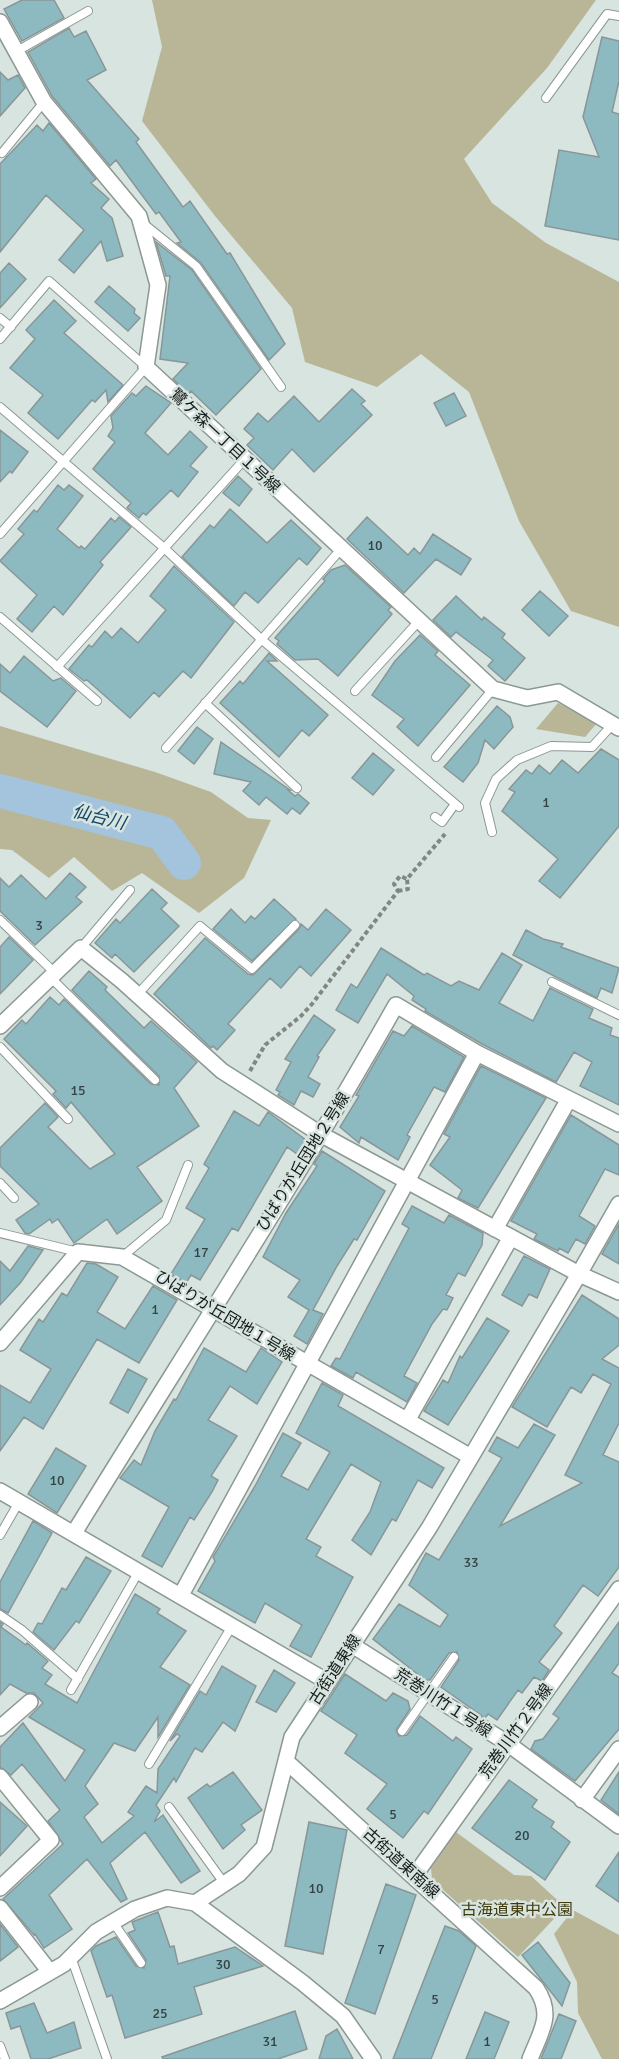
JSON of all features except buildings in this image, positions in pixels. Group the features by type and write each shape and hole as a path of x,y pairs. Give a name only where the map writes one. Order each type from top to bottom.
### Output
{"street":[{"path":"0,22 44,102 141,221 158,285 146,367"},
{"name":"鷺ケ森一丁目１号線","path":"146,367 244,460 342,548 418,622 493,689 527,698 558,692 616,726"},
{"path":"0,1026 81,948 222,1071 322,1135 406,1183 579,1274 619,1292"},
{"name":"ひばりが丘団地２号線","path":"74,1533 322,1135 396,1005 477,1053 619,1124"},
{"path":"181,1595 477,1053"},
{"path":"495,1229 569,1099"},
{"path":"579,1274 619,1204"},
{"path":"408,1419 511,1237"},
{"path":"0,1343 78,1252"},
{"name":"ひばりが丘団地１号線","path":"78,1252 122,1257 471,1457"},
{"name":"古街道東線","path":"195,1903 239,1874 264,1847 292,1737 429,1528 579,1274"},
{"path":"0,1491 140,1570 328,1682"},
{"name":"荒巻川竹２号線","path":"415,1875 619,1589"},
{"name":"荒巻川竹１号線","path":"352,1645 507,1743 619,1826"},
{"path":"0,1728 30,1702"},
{"path":"582,1800 619,1749"},
{"name":"古街道東南線","path":"287,1762 415,1875 536,1988 545,2002 546,2017 530,2059"},
{"path":"0,1777 51,1840 0,1888"},
{"path":"0,2001 71,1957 96,1932 135,1909 167,1898 195,1903 303,1983 343,2016 373,2059"},
{"path":"0,1908 50,1972"}],"lane":[{"path":"17,51 88,11"},
{"path":"546,98 608,14 619,16"},
{"path":"2,153 44,102"},
{"path":"141,221 196,266 280,387"},
{"path":"0,339 49,281 146,367 0,534"},
{"path":"0,318 10,327"},
{"path":"0,407 163,547 261,639 457,806 442,822 435,818"},
{"path":"57,667 244,460"},
{"path":"166,748 342,548"},
{"path":"0,617 97,701"},
{"path":"355,691 418,622"},
{"path":"436,757 493,689"},
{"path":"205,703 297,788"},
{"path":"492,832 485,803 496,779 518,760 550,746 592,747 616,726"},
{"path":"81,948 130,890"},
{"path":"0,920 154,1080"},
{"path":"137,995 200,926 252,969 295,925"},
{"path":"552,982 619,1015"},
{"path":"0,1047 68,1119"},
{"path":"122,1257 166,1220 188,1165"},
{"path":"0,1183 14,1198"},
{"path":"0,1233 78,1252"},
{"path":"0,1535 19,1502"},
{"path":"71,1690 140,1570"},
{"path":"0,1615 22,1630 78,1679"},
{"path":"149,1764 232,1626"},
{"path":"402,1731 454,1657"},
{"path":"169,1807 224,1883"},
{"path":"113,1922 141,1963"},
{"path":"71,1957 107,2059"},
{"path":"0,2046 4,2059"}],"path":[{"path":"243,1084 265,1045 301,1016 398,891 408,889 407,879 449,829"},
{"path":"398,891 394,884 396,879 400,876 407,879"}],"green space":[{"path":"152,0 596,0 547,68 464,159 492,203 546,243 619,282 619,627 571,611 519,521 469,392 421,354 377,387 305,362 292,308 215,216 142,121 162,47"},
{"path":"558,703 597,723 585,737 536,729"},
{"path":"0,726 155,772 211,792 248,818 271,820 244,878 199,913 142,873 112,891 74,857 49,878 12,850 0,849 0,805 158,849 175,871 198,859 169,818 0,778"},
{"name":"古海道東中公園","path":"456,1832 514,1875 531,1876 565,1907 518,1957 432,1880 431,1868"},
{"path":"573,1910 619,1935 619,2059 602,2059 578,2013 577,1982 554,1934"}],"waterway":[{"name":"仙台川","path":"0,791 162,833 184,863"}]}
